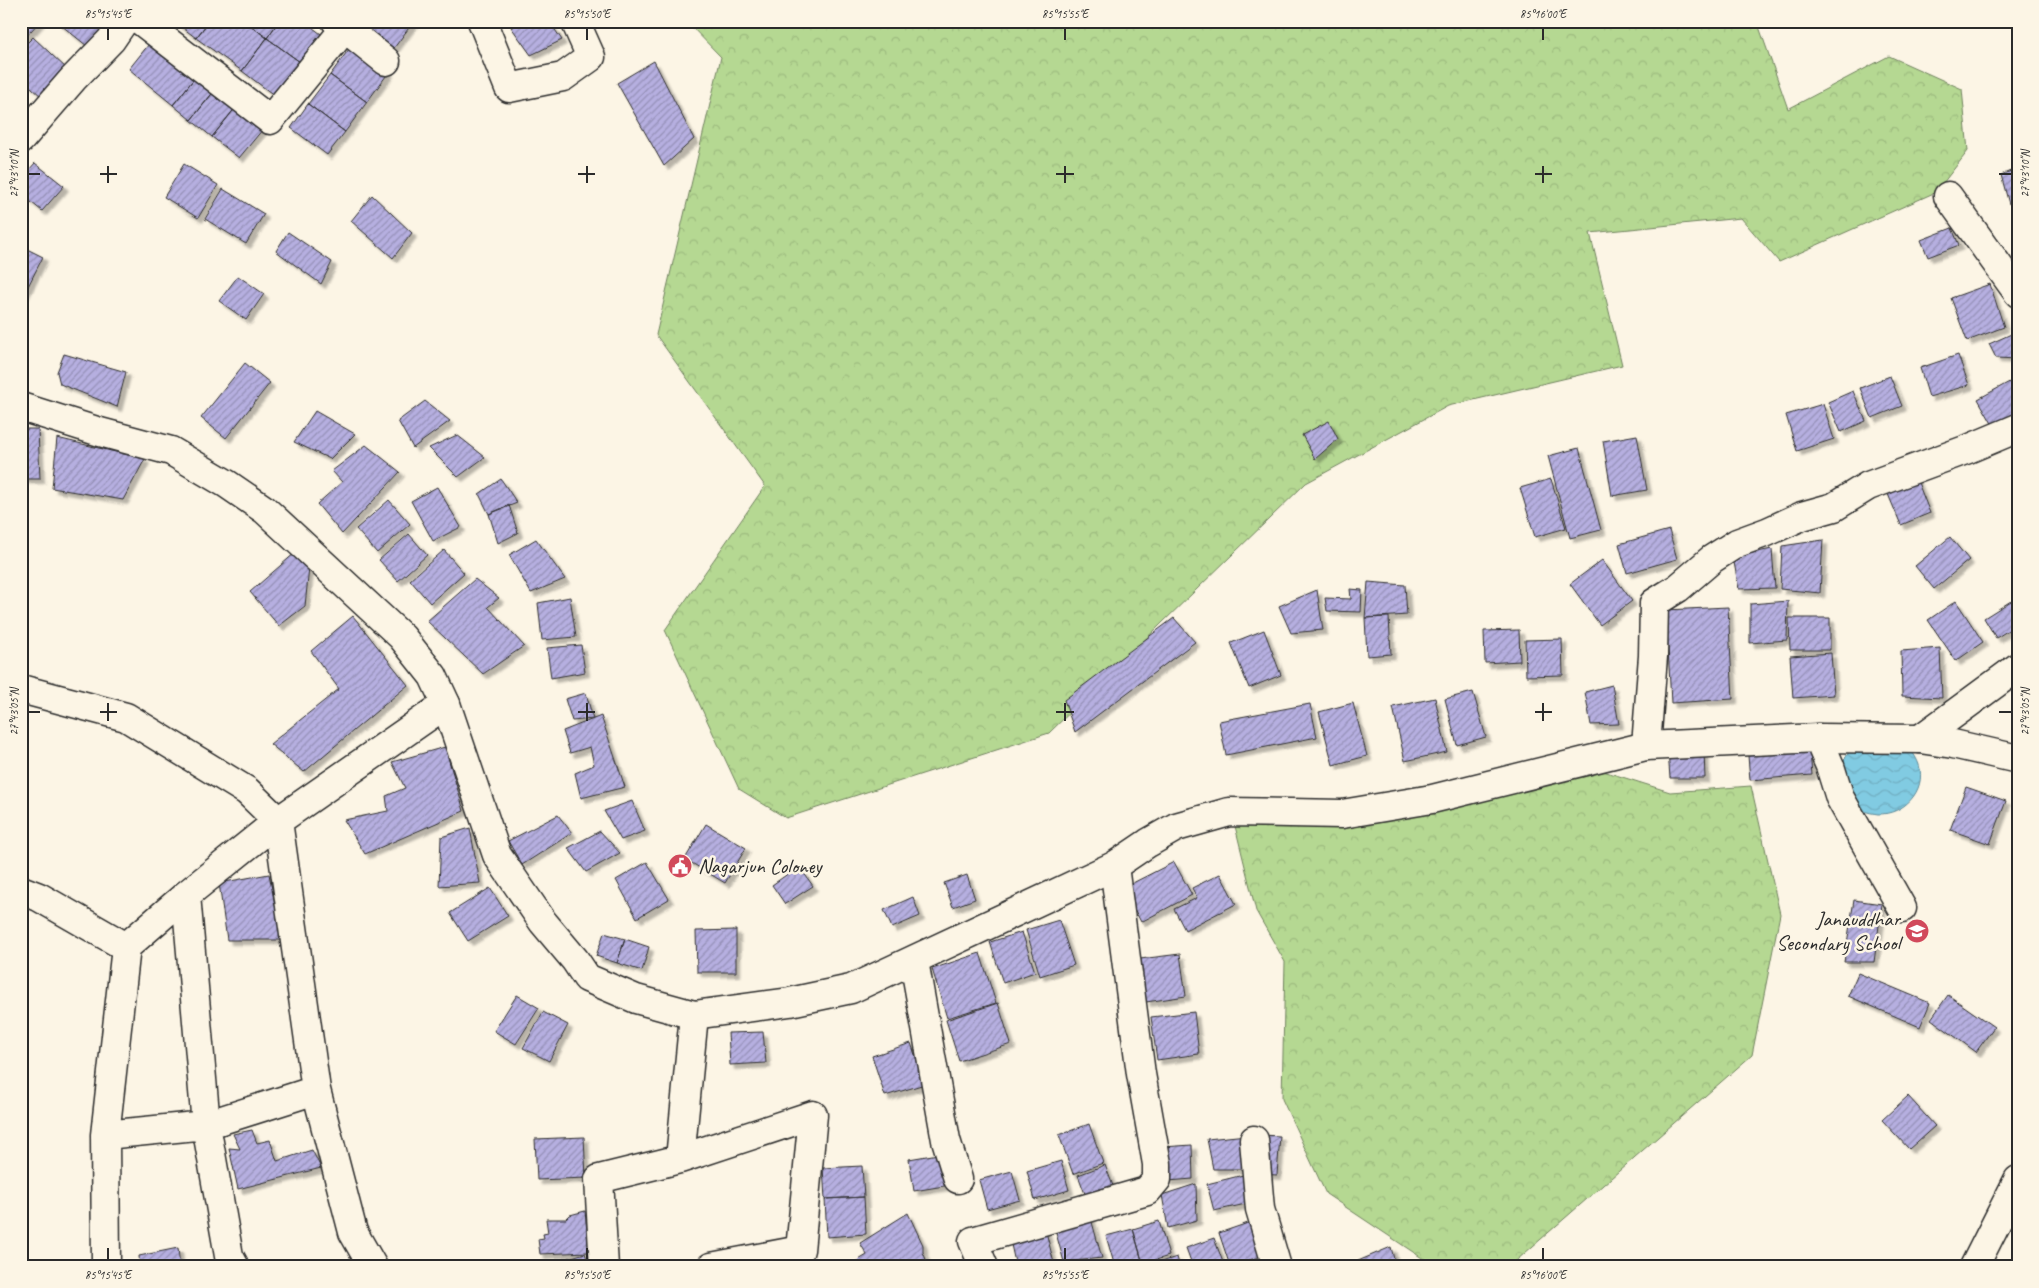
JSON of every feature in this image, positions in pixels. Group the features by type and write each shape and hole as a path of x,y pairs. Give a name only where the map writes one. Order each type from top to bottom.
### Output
{"street":[{"path":"21,139 73,79 111,40 124,21"},
{"path":"141,21 270,120 341,25 386,61"},
{"path":"482,21 509,88 563,77 591,57 576,21"},
{"path":"1948,196 2018,293"},
{"path":"21,406 100,432 171,451 227,484 266,510 402,637 433,676 446,704 496,855 543,922 575,960 587,978 636,999 694,1015 790,1002 851,990 1114,866 1176,827 1229,812 1342,814 1432,799 1646,746 1818,738 1920,740 1953,744 2018,759"},
{"path":"1646,746 1653,656 1654,602 1678,588 1712,559 1737,542 1767,532 1802,516 1834,507 1868,486 1968,449 2018,428"},
{"path":"1920,740 2018,667"},
{"path":"21,689 126,717 247,791 278,821 316,1090 353,1232 373,1267"},
{"path":"106,1267 105,1135 126,947 278,821 446,704"},
{"path":"1818,738 1830,766 1840,798 1902,908"},
{"path":"984,1267 973,1241 1147,1191 1157,1179 1157,1164 1141,1074 1114,866"},
{"path":"21,890 39,897 126,947"},
{"path":"186,896 206,1124 229,1256 235,1267"},
{"path":"914,961 946,1140 958,1179"},
{"path":"680,1159 694,1015"},
{"path":"105,1135 206,1124 316,1090"},
{"path":"604,1267 599,1179 680,1159 813,1115 800,1250 711,1267"},
{"path":"1254,1140 1260,1208 1277,1267"},
{"path":"1974,1267 2018,1180"}],"green space":[{"path":"686,21 1757,21 1788,109 1889,56 1962,89 1968,151 1936,192 1779,262 1741,218 1590,233 1622,365 1448,406 1306,483 1049,733 786,818 739,789 665,630 765,486 656,335 721,57"},
{"path":"1584,765 1670,792 1751,786 1780,914 1752,1055 1509,1267 1444,1267 1422,1258 1326,1194 1282,1099 1285,962 1256,911 1235,826 1420,786"}],"water":[{"path":"1904,743 1913,753 1919,765 1921,775 1916,792 1911,800 1904,806 1887,813 1878,814 1860,808 1841,779 1843,762 1850,750"}],"building":[{"path":"21,21 40,21 22,41 21,40"},
{"path":"56,21 107,21 87,46"},
{"path":"174,21 209,21 196,38"},
{"path":"209,21 245,21 267,38 242,71 196,38"},
{"path":"245,21 279,21 267,38"},
{"path":"279,21 304,21 321,34 300,62 267,38"},
{"path":"367,21 414,21 394,48 364,26"},
{"path":"523,21 549,21 562,40 531,55 511,27"},
{"path":"33,37 68,70 42,97 21,78 21,49"},
{"path":"267,38 300,62 275,96 242,71"},
{"path":"153,39 197,75 173,105 129,69"},
{"path":"352,45 389,72 367,102 330,75"},
{"path":"654,61 694,139 664,166 617,83"},
{"path":"197,75 215,90 191,120 173,105"},
{"path":"330,75 367,102 345,132 308,104"},
{"path":"215,90 236,107 212,137 191,120"},
{"path":"308,104 345,132 327,155 291,128"},
{"path":"236,107 263,129 239,158 212,137"},
{"path":"35,163 64,186 42,211 21,194 21,179"},
{"path":"184,164 218,185 198,218 164,197"},
{"path":"2018,168 2018,201 2009,204 2001,175"},
{"path":"223,189 264,214 246,244 205,219"},
{"path":"372,195 412,233 393,258 351,221"},
{"path":"1952,228 1959,245 1928,257 1921,240"},
{"path":"288,232 332,262 321,284 276,251"},
{"path":"21,246 43,257 21,300"},
{"path":"238,276 264,294 246,320 219,301"},
{"path":"1990,284 2004,327 1967,341 1951,298"},
{"path":"2018,331 2018,359 1996,358 1989,344"},
{"path":"64,354 126,372 117,407 60,384 57,372"},
{"path":"1958,355 1969,385 1929,397 1920,368"},
{"path":"245,363 270,383 226,438 201,418"},
{"path":"1890,376 1902,406 1872,418 1860,388"},
{"path":"2015,379 2018,384 2018,414 1994,427 1978,399"},
{"path":"1853,391 1866,421 1841,432 1828,402"},
{"path":"425,401 450,421 413,448 398,421"},
{"path":"1823,404 1834,439 1797,451 1786,415"},
{"path":"315,411 355,434 330,459 294,442"},
{"path":"1329,421 1338,439 1315,459 1302,435"},
{"path":"21,429 38,429 40,479 21,479"},
{"path":"457,435 485,457 458,477 429,448"},
{"path":"1637,435 1647,490 1612,496 1603,441"},
{"path":"57,438 145,459 123,500 52,488"},
{"path":"366,445 400,472 342,534 317,504 342,482 332,471"},
{"path":"1579,448 1601,530 1570,538 1548,456"},
{"path":"1915,475 1930,513 1901,525 1885,487"},
{"path":"501,479 517,503 489,514 479,494"},
{"path":"1551,479 1566,528 1535,537 1520,488"},
{"path":"437,487 461,527 433,541 411,501"},
{"path":"389,500 410,524 377,553 356,529"},
{"path":"509,505 518,533 498,543 489,514"},
{"path":"1669,530 1677,559 1627,573 1619,544"},
{"path":"409,534 427,555 398,581 379,560"},
{"path":"1950,537 1969,560 1934,589 1915,566"},
{"path":"536,539 565,579 531,593 509,555"},
{"path":"1823,540 1820,593 1780,589 1782,546"},
{"path":"1772,549 1775,588 1739,589 1733,557"},
{"path":"444,550 464,573 430,603 410,580"},
{"path":"296,552 309,568 305,606 279,626 250,592"},
{"path":"1602,560 1632,601 1600,625 1570,584"},
{"path":"475,579 499,598 488,607 524,646 483,674 427,621"},
{"path":"1368,582 1405,585 1407,615 1365,618"},
{"path":"1350,589 1362,590 1361,612 1327,611 1325,598 1351,599"},
{"path":"1317,590 1323,630 1291,633 1279,606"},
{"path":"570,597 576,637 542,640 538,603"},
{"path":"1788,601 1787,640 1750,643 1750,604"},
{"path":"1956,601 1983,642 1956,661 1928,620"},
{"path":"2011,601 2018,611 2018,624 1996,638 1984,618"},
{"path":"1728,607 1733,699 1671,703 1666,610"},
{"path":"353,616 408,685 304,772 270,744 339,689 311,651"},
{"path":"1389,617 1391,654 1367,656 1365,618"},
{"path":"1174,618 1195,642 1075,732 1064,700"},
{"path":"1789,618 1830,618 1830,650 1790,650"},
{"path":"1264,630 1281,675 1249,688 1231,643"},
{"path":"1519,630 1520,661 1485,663 1484,631"},
{"path":"1562,639 1563,675 1526,676 1525,640"},
{"path":"581,645 585,672 551,678 547,648"},
{"path":"1940,648 1942,698 1902,696 1901,651"},
{"path":"1831,653 1834,695 1793,698 1790,656"},
{"path":"1612,685 1619,724 1591,725 1585,692"},
{"path":"1473,692 1486,737 1457,745 1445,699"},
{"path":"586,693 593,719 572,721 565,699"},
{"path":"1435,698 1447,752 1405,761 1393,707"},
{"path":"1353,703 1367,756 1333,765 1319,712"},
{"path":"1310,704 1317,737 1226,755 1219,721"},
{"path":"601,716 625,787 581,798 575,773 594,765 590,747 570,753 563,731"},
{"path":"445,747 464,811 365,854 344,820 388,811 386,796 405,788 392,762"},
{"path":"1668,751 1704,751 1705,778 1670,778"},
{"path":"1810,751 1812,775 1750,780 1748,756"},
{"path":"1966,787 2006,801 1990,844 1950,830"},
{"path":"632,801 645,831 621,840 604,811"},
{"path":"558,815 572,833 522,865 508,841"},
{"path":"706,824 746,848 725,883 685,859"},
{"path":"470,828 480,883 439,886 441,837"},
{"path":"600,831 620,853 586,872 568,848"},
{"path":"647,862 669,899 637,918 616,880"},
{"path":"1174,862 1192,895 1141,922 1123,888"},
{"path":"799,866 813,886 785,904 772,885"},
{"path":"269,874 282,940 227,940 219,883"},
{"path":"1220,874 1236,904 1185,930 1174,909 1197,898 1192,888"},
{"path":"967,875 975,899 953,907 944,883"},
{"path":"490,888 508,916 468,941 450,913"},
{"path":"913,897 920,916 892,928 884,910"},
{"path":"1854,900 1882,904 1874,962 1844,962"},
{"path":"1059,920 1074,965 1040,976 1026,930"},
{"path":"736,930 736,972 697,972 696,931"},
{"path":"1022,932 1035,972 1003,983 990,942"},
{"path":"604,933 625,939 617,963 596,956"},
{"path":"625,939 649,947 642,971 617,963"},
{"path":"980,953 996,1003 947,1018 932,969"},
{"path":"1180,954 1186,996 1146,1002 1140,959"},
{"path":"1858,973 1930,1003 1920,1027 1848,996"},
{"path":"517,995 539,1008 516,1044 494,1031"},
{"path":"1948,995 1994,1027 1976,1052 1931,1019"},
{"path":"998,1003 1011,1044 959,1061 946,1020"},
{"path":"543,1012 568,1025 549,1061 523,1048"},
{"path":"1194,1012 1199,1054 1157,1060 1151,1017"},
{"path":"763,1032 766,1063 730,1065 728,1033"},
{"path":"911,1043 925,1084 885,1096 872,1056"},
{"path":"1908,1096 1935,1126 1909,1149 1882,1120"},
{"path":"1089,1124 1103,1163 1073,1174 1059,1135"},
{"path":"252,1130 257,1143 270,1140 277,1161 312,1150 321,1168 238,1189 229,1148 240,1149 233,1134"},
{"path":"1247,1135 1247,1169 1213,1169 1207,1139"},
{"path":"1261,1135 1280,1136 1277,1175 1259,1174"},
{"path":"584,1137 586,1178 537,1180 535,1139"},
{"path":"1192,1145 1193,1179 1168,1181 1163,1147"},
{"path":"944,1153 950,1185 914,1191 909,1159"},
{"path":"1061,1161 1069,1190 1035,1200 1027,1171"},
{"path":"1105,1165 1115,1191 1088,1202 1078,1175"},
{"path":"862,1166 864,1197 825,1199 823,1168"},
{"path":"1012,1171 1020,1200 987,1209 979,1180"},
{"path":"1243,1175 1246,1204 1214,1211 1207,1184"},
{"path":"1196,1184 1197,1220 1168,1228 1162,1195"},
{"path":"864,1197 866,1234 827,1237 825,1199"},
{"path":"585,1211 589,1252 540,1254 538,1239 544,1238 543,1234 548,1233 546,1219 566,1219 570,1215"},
{"path":"908,1213 923,1245 923,1252 929,1267 847,1267 867,1255 860,1243"},
{"path":"1090,1215 1102,1258 1064,1262 1054,1226"},
{"path":"1159,1221 1169,1256 1143,1264 1133,1229"},
{"path":"1251,1222 1262,1256 1230,1266 1219,1233"},
{"path":"1045,1228 1055,1267 1016,1267 1010,1240"},
{"path":"1133,1229 1143,1264 1133,1267 1115,1267 1106,1236"},
{"path":"1214,1238 1224,1265 1220,1267 1193,1267 1186,1248"},
{"path":"1391,1247 1396,1267 1352,1267 1351,1264"},
{"path":"178,1248 180,1267 140,1267 139,1256"},
{"path":"585,1253 590,1267 542,1266"},
{"path":"1177,1257 1180,1267 1150,1267 1150,1265"}],"place":[{"name":"Nagarjun Coloney","path":"680,866"},
{"name":"Janauddhar Secondary School","path":"1917,931"}]}
